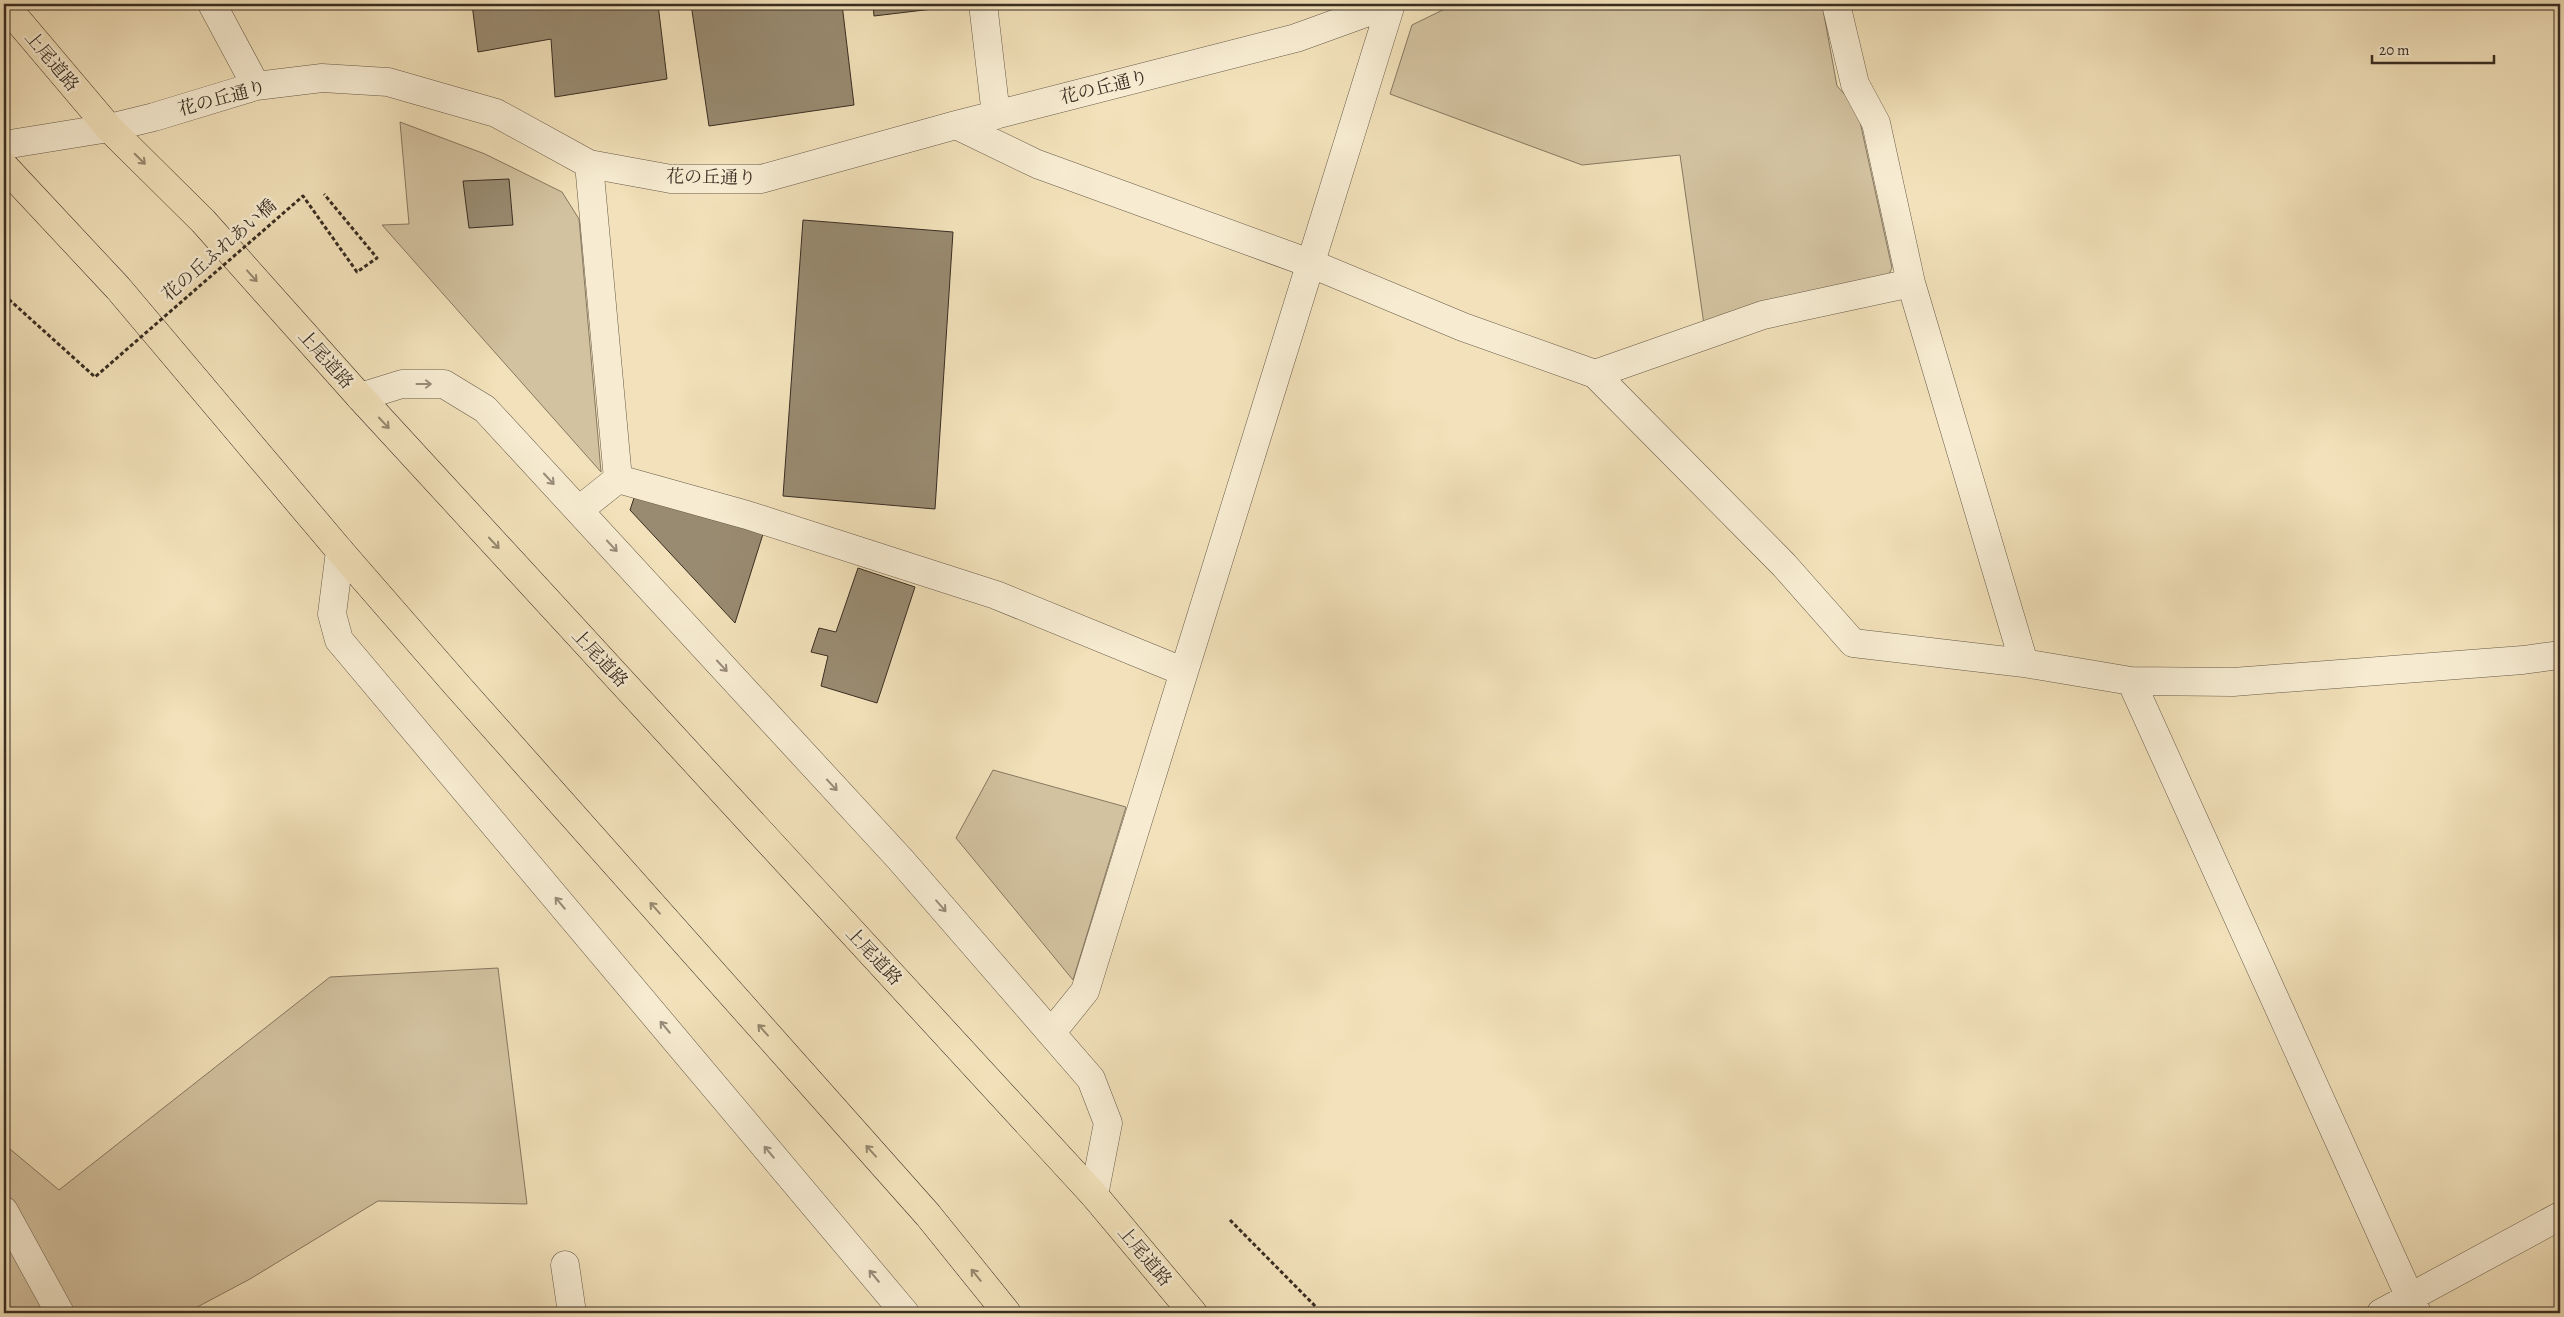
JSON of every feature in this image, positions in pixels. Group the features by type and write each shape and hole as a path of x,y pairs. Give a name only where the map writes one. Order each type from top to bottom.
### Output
{"highway":[{"name":"上尾道路","path":"4,4 109,128 203,221 360,397 1094,1195 1193,1313"},
{"path":"4,166 118,288 340,550 928,1215 1007,1313"}],"street":[{"path":"212,4 256,86"},
{"path":"983,4 996,115"},
{"name":"花の丘通り","path":"4,145 109,128 154,118 256,86 322,78 388,82 496,113 589,164 671,179 761,179 956,125 1296,38 1391,4"},
{"path":"1052,1032 1085,991 1182,671 1312,264 1391,4"},
{"path":"1836,4 1855,84 1876,123 1911,283 2024,663"},
{"path":"956,125 1037,164 1312,264 1463,326 1595,374 1784,565 1853,643 2024,663 2131,681 2233,682 2523,660 2560,655"},
{"path":"589,164 618,479"},
{"path":"1595,374 1763,315 1911,283"},
{"path":"360,397 402,384 444,384 485,409 579,510 900,859 1091,1079 1108,1123 1094,1195"},
{"path":"618,479 747,515 996,595 1182,671"},
{"path":"579,510 618,479"},
{"path":"340,550 332,614 339,640 905,1313"},
{"path":"2131,681 2413,1305"},
{"path":"4,1211 60,1313"},
{"path":"2381,1313 2413,1305 2560,1216"},
{"path":"565,1265 572,1313"}],"path":[{"name":"花の丘ふれあい橋","path":"4,295 95,377 303,196 357,272 377,258 324,194"},
{"path":"1230,1220 1322,1313"}],"shaded area":[{"path":"1455,4 1822,4 1837,86 1857,108 1892,268 1883,285 1704,325 1680,155 1582,165 1390,94 1412,25"},
{"path":"400,122 485,154 562,192 579,219 601,472 382,225 409,224"},
{"path":"993,770 1126,807 1073,980 956,838"},
{"path":"498,968 527,1204 378,1201 250,1279 186,1313 4,1313 4,1144 59,1190 330,977"}],"building":[{"path":"472,4 658,4 667,79 555,97 551,39 478,52"},
{"path":"691,4 842,4 854,105 709,126"},
{"path":"873,4 941,4 941,8 874,16"},
{"path":"509,179 513,225 469,228 463,181"},
{"path":"803,220 953,232 935,509 783,496"},
{"path":"635,495 763,534 735,623 630,510"},
{"path":"858,568 915,587 877,703 821,686 828,656 811,652 819,628 836,632"}]}
